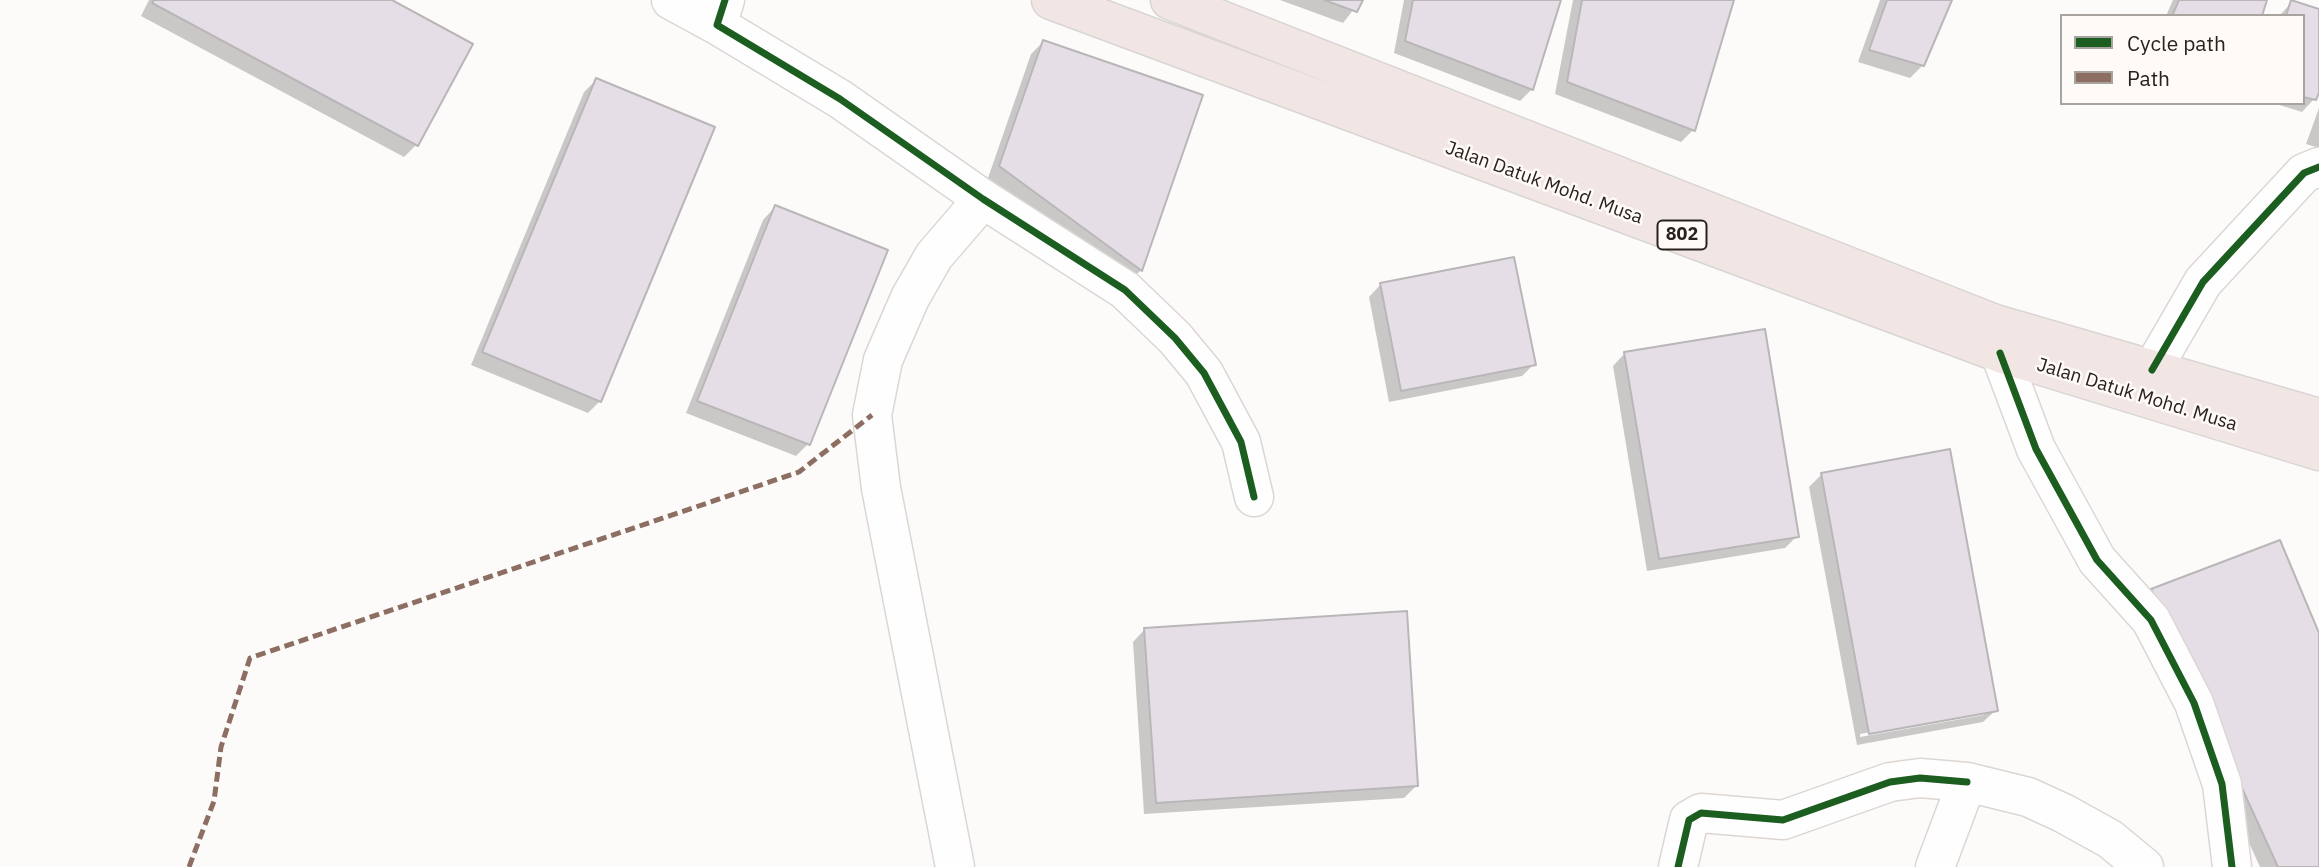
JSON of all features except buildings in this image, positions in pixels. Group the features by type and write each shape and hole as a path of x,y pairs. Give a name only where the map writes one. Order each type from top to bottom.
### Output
{"highway":[{"name":"Jalan Datuk Mohd. Musa","path":"1051,0 2000,353 2319,452"},
{"name":"Jalan Datuk Mohd. Musa","path":"1170,0 1995,324 2319,418"}],"street":[{"path":"671,0 721,13 983,199 1125,290 1175,338 1204,373 1241,442 1254,497"},
{"path":"2152,370 2203,282 2304,173 2319,167"},
{"path":"954,867 881,488 872,415 883,360 910,298 934,256 983,199"},
{"path":"2000,353 2036,449 2097,560 2151,620 2194,703 2222,784 2232,867"},
{"path":"1678,867 1689,820 1701,813 1783,820 1890,782 1920,778 1967,782 2028,797 2110,839 2144,867"},
{"path":"1935,867 1967,782"}],"marked path":[{"path":"189,867 214,801 221,747 250,658 799,472 872,415"}],"cycle path":[{"path":"725,0 717,25 840,99 983,199 1125,290 1175,338 1204,373 1241,442 1254,497"},
{"path":"2152,370 2203,282 2304,173 2319,167"},
{"path":"2000,353 2036,449 2097,560 2151,620 2194,703 2222,784 2232,867"},
{"path":"1678,867 1689,820 1701,813 1783,820 1890,782 1920,778 1967,782"}]}
